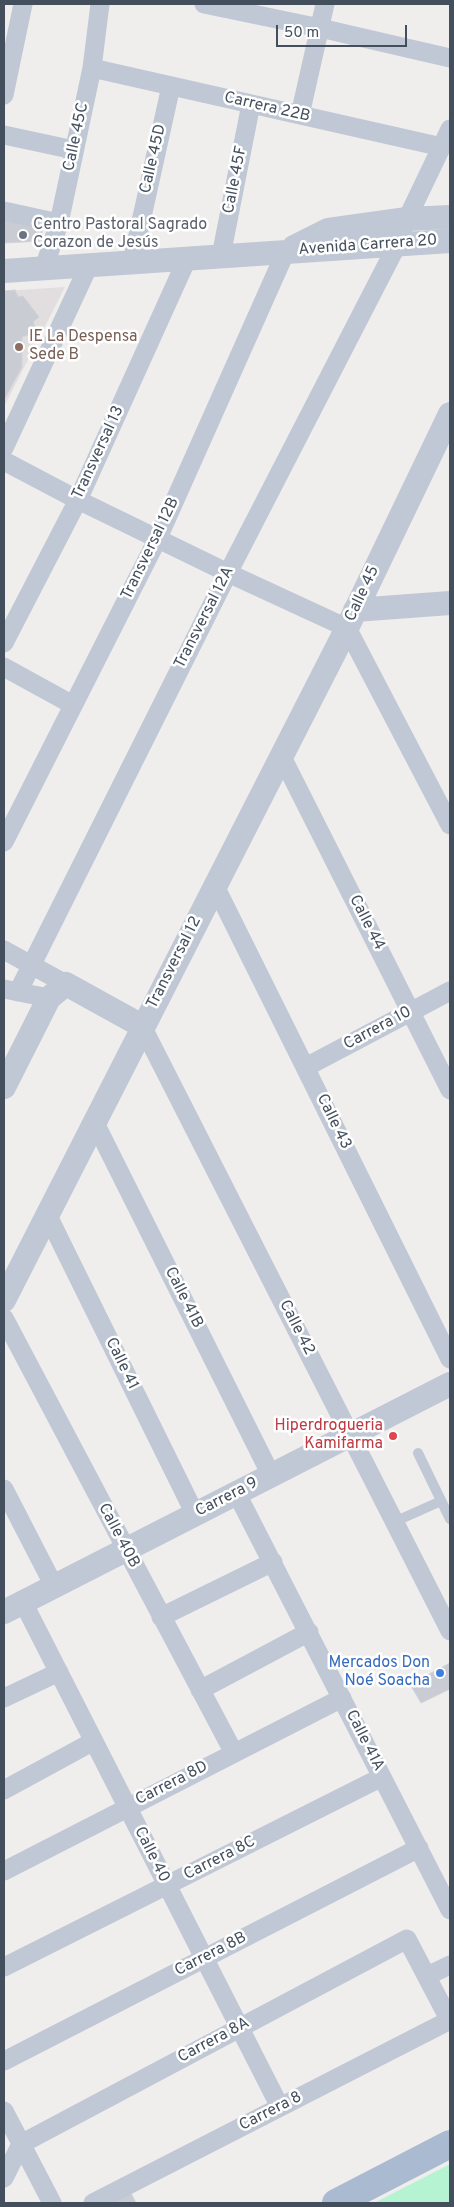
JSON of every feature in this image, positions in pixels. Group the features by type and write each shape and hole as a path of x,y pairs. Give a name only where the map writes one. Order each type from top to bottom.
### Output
{"main road":[{"path":"336,2203 450,2144"}],"street":[{"path":"4,95 24,4"},
{"name":"Calle 45C","path":"44,268 58,223 92,68 100,4"},
{"path":"204,4 450,58"},
{"path":"300,115 325,4"},
{"name":"Carrera 22B","path":"92,68 442,147"},
{"name":"Calle 45D","path":"132,262 171,86"},
{"name":"Calle 45F","path":"221,256 251,104"},
{"name":"Transversal 12A","path":"11,991 30,964 397,245 407,219 450,129"},
{"path":"4,135 74,150"},
{"path":"4,211 58,223"},
{"name":"Avenida Carrera 20","path":"286,251 328,230 407,219 450,217"},
{"name":"Avenida Carrera 20","path":"4,271 450,241"},
{"name":"Transversal 12B","path":"4,842 158,538 286,251"},
{"name":"Transversal 13","path":"4,643 78,500 187,259"},
{"path":"4,448 89,265"},
{"name":"Calle 45","path":"450,414 351,619 450,825"},
{"path":"4,461 78,500 228,573 351,619 450,603"},
{"name":"Transversal 12","path":"4,1300 351,619"},
{"path":"4,667 73,705"},
{"name":"Calle 44","path":"281,755 450,1090"},
{"name":"Calle 43","path":"215,886 450,1359"},
{"path":"4,950 30,964 58,991 142,1026"},
{"path":"11,991 58,991"},
{"path":"5,1082 58,991"},
{"name":"Carrera 10","path":"306,1067 450,991"},
{"name":"Calle 42","path":"142,1026 450,1631"},
{"name":"Calle 41B","path":"94,1121 272,1475"},
{"name":"Calle 41","path":"47,1214 195,1514"},
{"name":"Calle 40B","path":"4,1318 234,1753"},
{"name":"Carrera 9","path":"13,1607 450,1384"},
{"path":"4,1489 54,1586"},
{"name":"Calle 41A","path":"236,1492 310,1632 450,1910"},
{"path":"161,1617 273,1562"},
{"name":"Calle 40","path":"13,1607 58,1672 280,2107"},
{"path":"200,1690 310,1632"},
{"path":"4,1698 58,1672"},
{"name":"Carrera 8D","path":"4,1871 342,1698"},
{"path":"4,1790 94,1741"},
{"name":"Carrera 8C","path":"4,1967 382,1777"},
{"name":"Carrera 8B","path":"4,2061 419,1848"},
{"name":"Carrera 8A","path":"21,2144 407,1939 427,1976"},
{"path":"450,1965 427,1976 450,2020"},
{"name":"Carrera 8","path":"93,2203 450,2020"},
{"path":"4,2110 52,2203"},
{"path":"4,2178 21,2144"}],"lane":[{"path":"418,1453 450,1519"},
{"path":"394,1522 441,1501"}],"shaded area":[{"name":"IE La Despensa Sede B","path":"65,287 6,403 4,405 4,291"}],"green space":[{"path":"450,2164 450,2203 374,2203"}],"building":[{"name":"Centro Pastoral Sagrado Corazon de Jesús","path":"4,217 42,229 42,241 4,243"},
{"path":"15,290 18,297 23,296 39,317 33,322 37,332 22,337 22,367 4,400 4,291"},
{"name":"Mercados Don Noé Soacha","path":"450,1663 450,1689 421,1703 410,1684"},
{"path":"130,2191 136,2203 105,2203"}],"place":[{"name":"Centro Pastoral Sagrado Corazon de Jesús","path":"23,235"},
{"name":"IE La Despensa Sede B","path":"19,347"},
{"name":"Hiperdrogueria Kamifarma","path":"393,1436"},
{"name":"Mercados Don Noé Soacha","path":"440,1673"}]}
